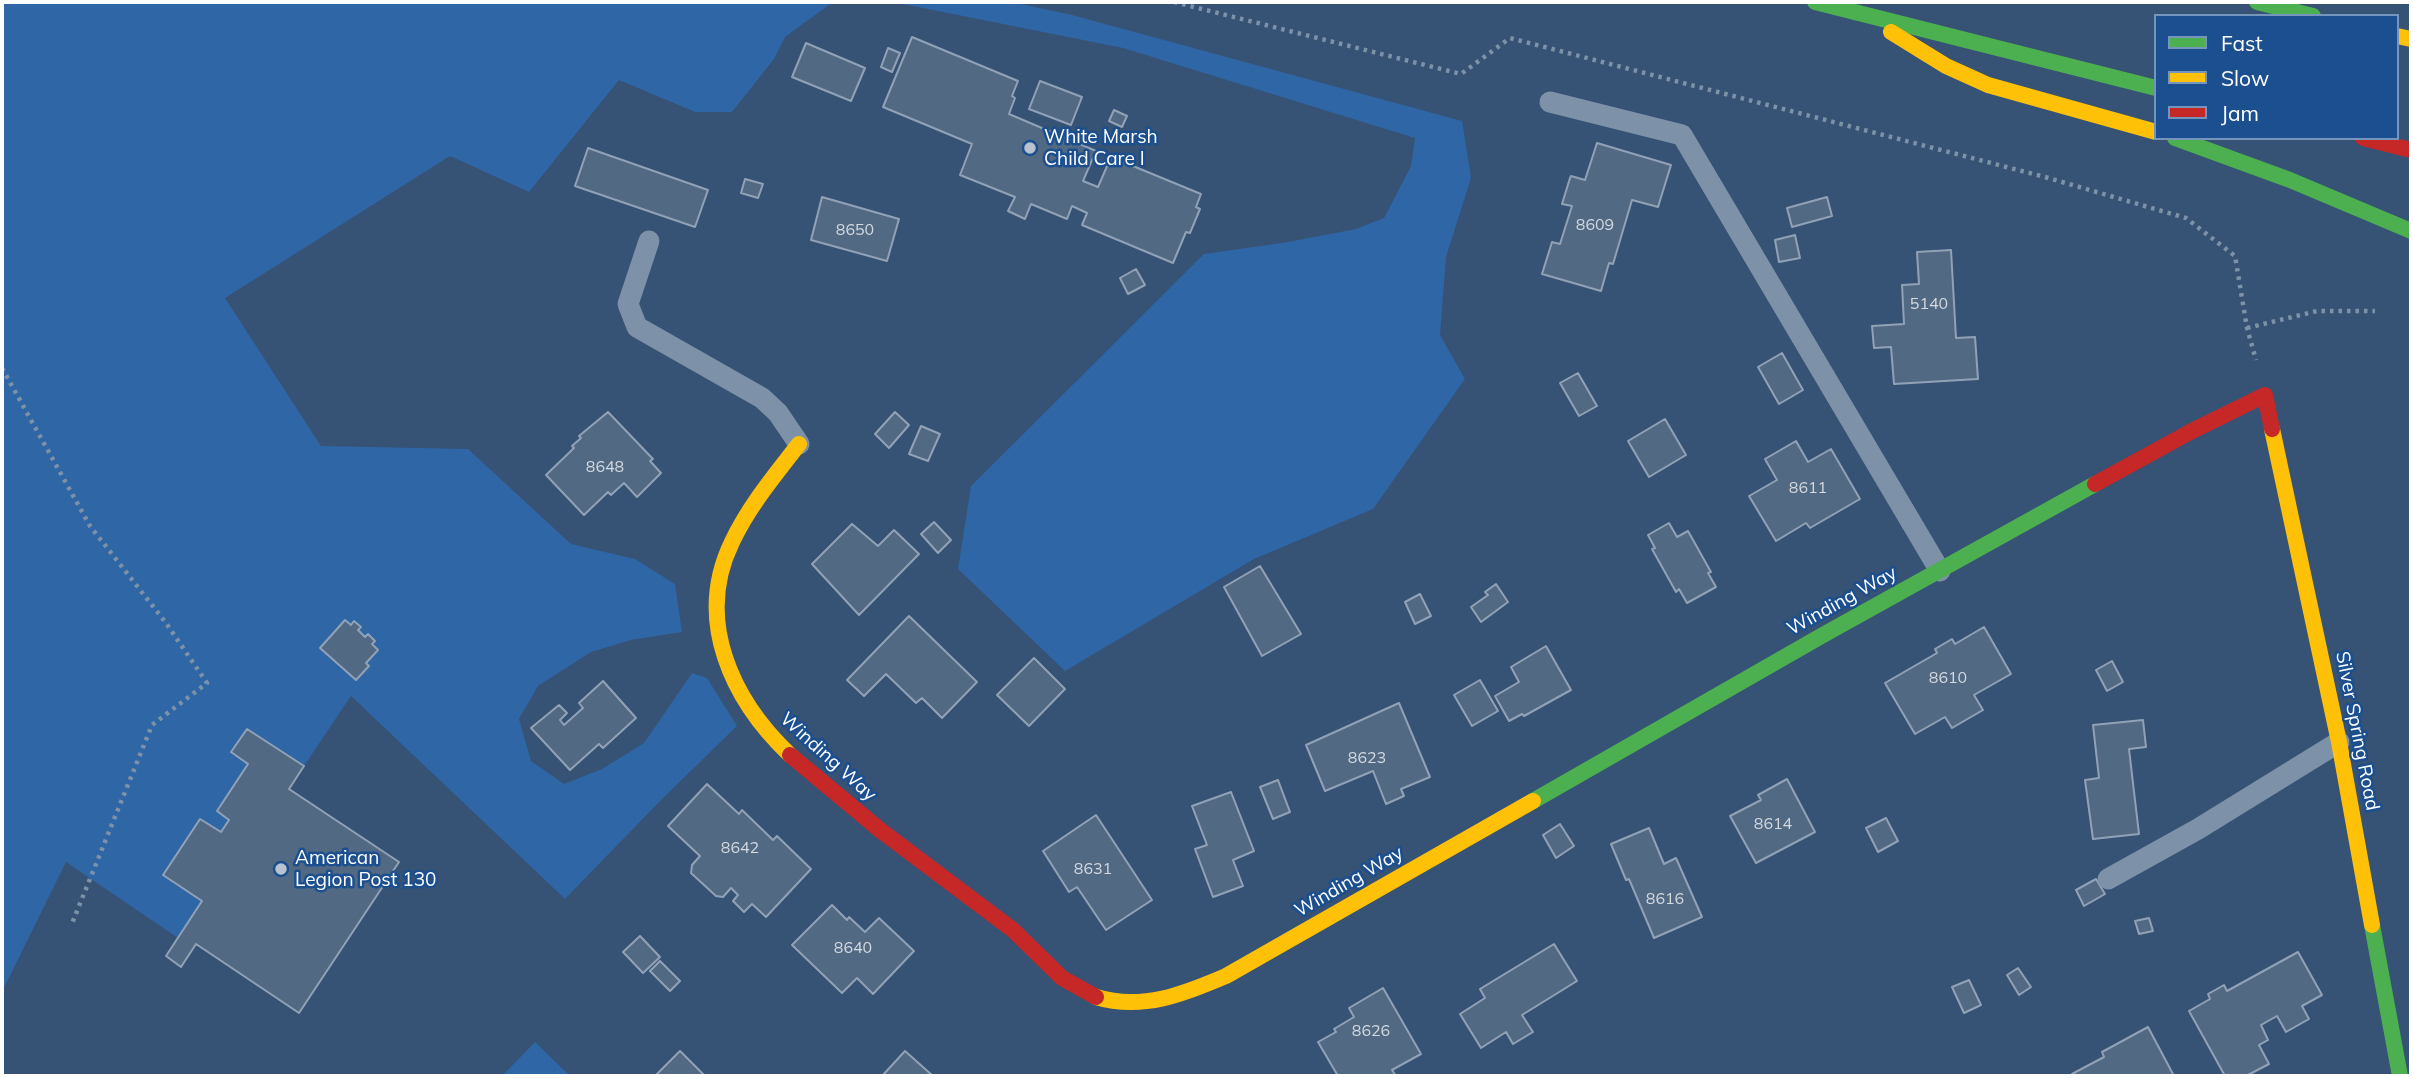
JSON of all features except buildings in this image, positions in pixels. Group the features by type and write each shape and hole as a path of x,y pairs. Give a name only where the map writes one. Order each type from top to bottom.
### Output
{"main road":[{"path":"1815,2 2154,87"},
{"path":"2256,2 2305,14"},
{"path":"1859,13 1931,58 1988,85 2154,131"},
{"path":"2180,140 2290,180 2411,231"},
{"path":"2371,140 2411,150"},
{"name":"Winding Way","path":"799,444 746,516 734,538 717,586 719,634 735,683 752,713 797,762 878,830 1017,933 1055,972 1077,989 1101,999 1126,1004 1153,1002 1188,992 1226,976 1940,571 2190,432 2265,395"},
{"name":"Silver Spring Road","path":"2265,395 2339,742 2400,1076"}],"lane":[{"path":"1550,102 1682,135 1940,571"},
{"path":"649,241 628,304 637,327 762,398 778,413 799,444"},
{"path":"2108,879 2198,830 2339,742"}],"path":[{"path":"1174,2 1461,74 1510,38 2045,177 2186,218 2235,256 2247,328 2265,395"},
{"path":"2247,328 2317,311 2375,311"},
{"path":"2,368 90,526 166,623 207,683 152,725 71,926"}],"shaded area":[{"path":"2,2 833,2 785,37 774,59 732,112 695,112 619,80 529,192 450,156 225,298 321,446 468,449 571,544 635,559 675,584 682,632 631,640 591,652 538,686 519,719 531,761 564,784 602,769 644,743 692,673 707,678 737,726 565,899 351,696 304,766 247,729 231,752 248,764 217,811 229,820 221,832 200,819 163,875 202,901 178,938 66,862 2,992"},
{"path":"893,2 1012,2 1072,15 1462,121 1471,178 1446,257 1440,335 1465,379 1373,509 1254,559 1065,671 958,569 971,486 1204,254 1356,229 1384,218 1411,166 1415,138 1123,48"},
{"path":"535,1042 570,1076 502,1076"}],"traffic: fast":[{"path":"1815,2 2154,87"},
{"path":"2257,2 2305,14"},
{"path":"2180,140 2290,180 2411,231"},
{"path":"1533,801 1823,635 2095,484"},
{"path":"2372,925 2400,1076"}],"traffic: slow":[{"path":"1891,32 1946,66 1988,85 2154,131"},
{"path":"2399,36 2411,39"},
{"path":"2272,429 2339,742 2372,925"},
{"path":"790,755 769,733 736,684 718,629 717,600 721,571 732,542 763,491 799,444"},
{"path":"1096,997 1113,1001 1146,1001 1179,994 1226,976 1533,801"}],"traffic: jam":[{"path":"2371,140 2411,150"},
{"path":"2095,484 2265,395 2272,429"},
{"path":"790,755 880,830 1013,930 1062,978 1096,997"}],"place":[{"name":"White Marsh Child Care I","path":"1030,148"},
{"name":"American Legion Post 130","path":"281,869"}]}
